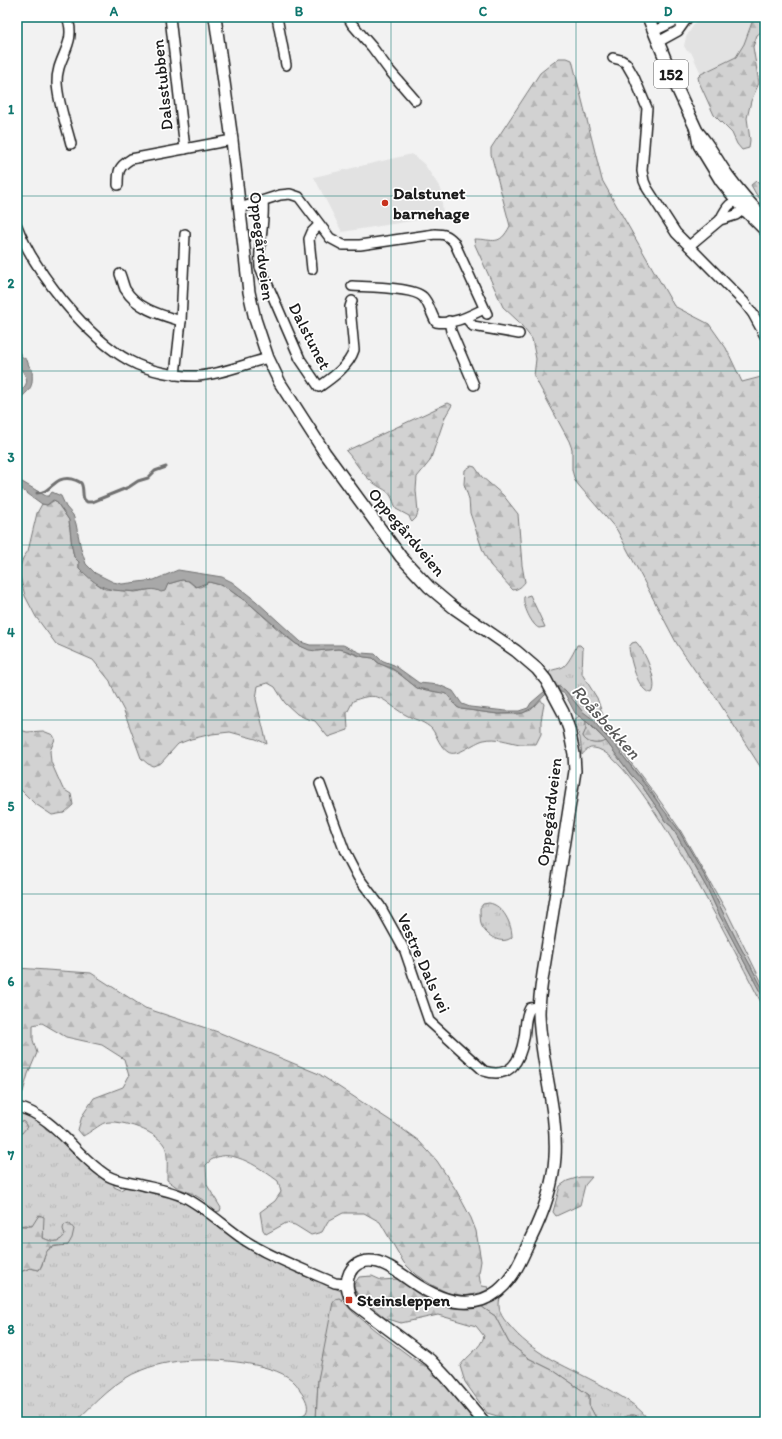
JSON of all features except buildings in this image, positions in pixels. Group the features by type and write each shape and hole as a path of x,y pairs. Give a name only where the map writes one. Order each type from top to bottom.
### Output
{"main road":[{"name":"Oppegårdveien","path":"215,17 232,140 249,292 255,319 268,358 280,383 321,448 351,491 401,557 429,587 454,608 516,651 537,669 546,680 563,712 573,742 575,771 542,974 539,1007 540,1034 555,1134 554,1168 550,1192 539,1221 523,1255 503,1287 481,1300 466,1302 450,1301 432,1294 389,1266 377,1261 365,1261 354,1267 348,1275 346,1284"},
{"name":"152","path":"648,17 683,103 696,130 700,146 721,181 765,230"},
{"name":"152","path":"742,203 765,219"},
{"path":"346,1284 349,1295 355,1304 430,1360 484,1422"}],"street":[{"path":"67,17 70,26 69,43 59,67 57,82 59,97 71,144"},
{"name":"Dalsstubben","path":"170,17 185,149"},
{"path":"277,17 286,65"},
{"path":"348,17 389,70 415,100"},
{"path":"654,31 684,17"},
{"path":"658,42 678,31 688,17"},
{"path":"613,58 626,63 648,108 642,166 644,181 672,227 688,246 744,302 753,314 765,336"},
{"name":"Dalsstubben","path":"118,185 118,173 122,165 131,159 232,140"},
{"path":"240,208 285,194 299,197 330,238 343,245 360,245 435,234 449,236 454,242 486,311 466,318 436,322 424,298 419,293 407,290 352,286"},
{"name":"Dalstunet","path":"263,201 264,215 259,259 260,267 300,359 319,387 334,376 352,355 354,350 350,307 352,301"},
{"path":"688,246 720,220 726,208 742,203"},
{"path":"312,269 309,239 312,232 320,225"},
{"path":"17,226 33,259 51,285 92,333 118,354 132,362 175,375 198,376 227,370 268,358"},
{"path":"175,375 181,321 185,234"},
{"path":"120,274 125,289 134,300 145,308 181,321"},
{"path":"466,318 473,326 519,334"},
{"path":"449,321 451,331 474,385"},
{"name":"Vestre Dals vei","path":"320,784 345,852 358,877 380,906 405,951 429,1021 484,1071 493,1074 502,1073 511,1070 520,1057 525,1038 526,1016 530,1008 539,1007"},
{"path":"17,1107 42,1118 61,1133 92,1163 110,1177 177,1194 193,1203 234,1233 265,1253 335,1283 346,1284"}],"shaded area":[{"path":"696,17 754,17 744,44 736,57 701,74 691,52 687,51 684,46 686,37 695,23"},
{"name":"Dalstunet barnehage","path":"412,154 424,164 441,189 443,216 342,232 314,177"},
{"path":"17,347 21,356 27,360 32,369 32,384 29,390 17,401 17,394 25,386 26,379 17,362"},
{"path":"17,479 46,496 49,496 52,492 61,496 66,507 73,515 86,564 95,573 113,582 122,584 154,580 178,570 222,577 232,582 256,601 301,642 310,645 343,645 361,653 375,654 381,660 394,665 419,683 439,685 453,691 462,704 470,707 519,711 528,708 531,703 545,691 556,687 560,687 565,690 582,711 594,720 601,731 615,745 678,829 706,878 765,993 765,1001 720,916 708,890 672,827 665,821 642,786 632,776 606,741 592,726 575,713 565,694 557,691 545,695 534,707 523,713 498,714 461,709 457,707 447,694 417,688 397,672 380,664 373,658 364,657 338,649 316,651 309,650 296,644 251,605 224,586 209,582 196,587 189,581 182,580 168,584 165,591 161,592 152,589 134,591 105,588 95,582 79,568 79,562 74,557 69,520 56,501 53,500 47,505 42,504 17,486"}],"green space":[{"path":"754,17 765,17 765,29 757,35 753,47 759,83 751,101 747,118 750,140 749,148 742,150 737,144 732,133 714,115 698,77 701,74 736,57 744,44"},
{"path":"559,58 567,58 572,60 602,180 674,306 709,324 726,348 742,382 765,376 765,774 713,693 696,672 677,644 617,530 575,481 572,470 572,449 569,441 534,376 536,359 532,339 518,321 503,307 475,245 474,239 495,240 503,237 510,226 491,154 491,148 540,73"},
{"path":"756,181 765,190 765,205 751,185"},
{"path":"448,403 452,405 445,417 430,461 417,477 416,490 418,512 416,518 412,522 409,516 396,509 389,493 367,477 346,451"},
{"path":"471,466 475,467 482,477 503,495 518,514 522,565 525,582 517,589 513,590 490,565 483,551 470,513 469,499 464,484 465,470"},
{"path":"55,500 69,520 74,557 79,562 79,568 105,589 135,592 165,589 168,584 182,580 187,580 193,585 200,587 209,582 224,586 251,605 296,644 316,651 338,649 359,656 373,658 377,662 397,672 417,688 444,692 457,707 461,709 498,714 519,714 531,710 540,699 544,704 541,721 541,734 536,744 520,744 498,739 489,739 480,741 456,753 452,753 448,752 443,747 432,729 400,712 378,697 371,696 353,701 347,713 348,730 328,737 315,721 297,714 285,703 275,687 268,683 258,686 256,699 267,744 256,739 230,732 212,734 178,744 161,763 153,766 148,764 141,758 124,711 110,681 93,660 56,644 36,617 25,596 20,576 20,567 23,558 28,551 37,513 42,504 47,505"},
{"path":"530,595 545,627 539,628 536,626 528,614 524,597"},
{"path":"636,642 640,646 650,667 654,682 652,693 647,692 643,688 633,667 629,647 632,643"},
{"path":"577,645 580,645 583,648 582,674 597,698 608,730 615,742 679,828 727,912 765,989 765,993 706,878 678,829 668,818 651,791 608,737 582,711 565,690 560,687 555,687 549,674 550,671 561,668 565,665"},
{"path":"579,716 586,721 586,730 583,736 585,739 593,743 606,741 632,776 642,786 665,821 672,827 708,890 720,916 765,1001 765,1010 687,864 661,821 635,784 613,758 594,748 589,749 582,755 580,738 574,720"},
{"path":"586,721 606,741 593,743 585,739 583,736 586,729"},
{"path":"17,729 27,732 43,731 53,735 55,739 50,751 51,762 63,789 71,794 73,805 64,813 52,815 34,803 17,786"},
{"path":"489,903 498,907 506,916 512,932 512,937 508,940 499,940 490,936 483,928 481,924 480,908 483,904"},
{"path":"17,968 91,973 145,1008 218,1032 319,1074 394,1123 419,1141 437,1161 456,1190 471,1218 476,1231 481,1261 479,1273 480,1281 482,1286 488,1287 487,1290 464,1296 448,1293 416,1275 404,1263 380,1222 364,1213 343,1213 328,1221 322,1232 311,1235 295,1225 286,1223 266,1234 263,1230 260,1212 275,1201 281,1192 278,1181 247,1161 229,1156 221,1156 212,1159 206,1165 207,1185 221,1208 220,1211 215,1212 203,1200 178,1188 167,1180 166,1149 163,1143 148,1132 129,1125 111,1122 102,1124 83,1136 78,1130 82,1116 94,1098 123,1087 129,1076 124,1059 102,1045 66,1037 42,1023 33,1025 33,1040 37,1053 28,1074 23,1092 17,1101"},
{"path":"17,1110 40,1121 46,1129 59,1137 114,1183 114,1187 121,1190 127,1186 180,1199 272,1260 341,1291 343,1297 342,1300 339,1298 318,1380 316,1422 292,1422 306,1413 307,1405 295,1383 277,1371 250,1364 222,1360 209,1360 170,1362 155,1365 132,1374 114,1386 75,1422 17,1422 17,1279 20,1272 30,1268 39,1270 49,1249 68,1245 65,1235 60,1240 52,1241 43,1238 43,1229 26,1225 17,1226 17,1133 22,1133 24,1123 17,1120"},
{"path":"17,1120 24,1122 27,1127 22,1133 17,1133"},
{"path":"580,1177 592,1177 585,1185 580,1205 556,1216 553,1212 560,1186 567,1181"},
{"path":"39,1215 44,1217 43,1238 52,1241 60,1240 65,1235 63,1229 64,1225 69,1223 74,1229 72,1238 68,1245 51,1247 45,1254 39,1270 30,1268 20,1272 17,1279 17,1226 32,1226"},
{"path":"372,1276 381,1280 398,1279 428,1301 449,1308 470,1309 482,1307 495,1316 509,1343 528,1358 554,1371 589,1395 589,1405 596,1418 609,1421 632,1415 645,1422 563,1422 558,1419 530,1420 504,1418 487,1413 465,1382 460,1366 477,1348 484,1336 476,1326 438,1315 401,1323 385,1318 358,1295 353,1286 359,1277"},
{"path":"339,1298 376,1331 415,1360 435,1371 475,1422 316,1422 318,1380 333,1302 335,1299"},
{"path":"500,1298 499,1309 502,1316 518,1335 549,1358 620,1396 643,1413 649,1422 645,1422 632,1415 609,1421 596,1418 589,1405 589,1395 554,1371 528,1358 509,1343 495,1316 482,1307"}],"waterway":[{"path":"37,493 46,490 57,482 66,478 81,483 84,499 87,502 92,502 129,487 138,481 148,478 155,471 166,467"}],"place":[{"name":"Dalstunet barnehage","path":"385,203"},
{"name":"Steinsleppen","path":"349,1300"}],"water label":[{"name":"Roåsbekken","path":"606,722"}]}
